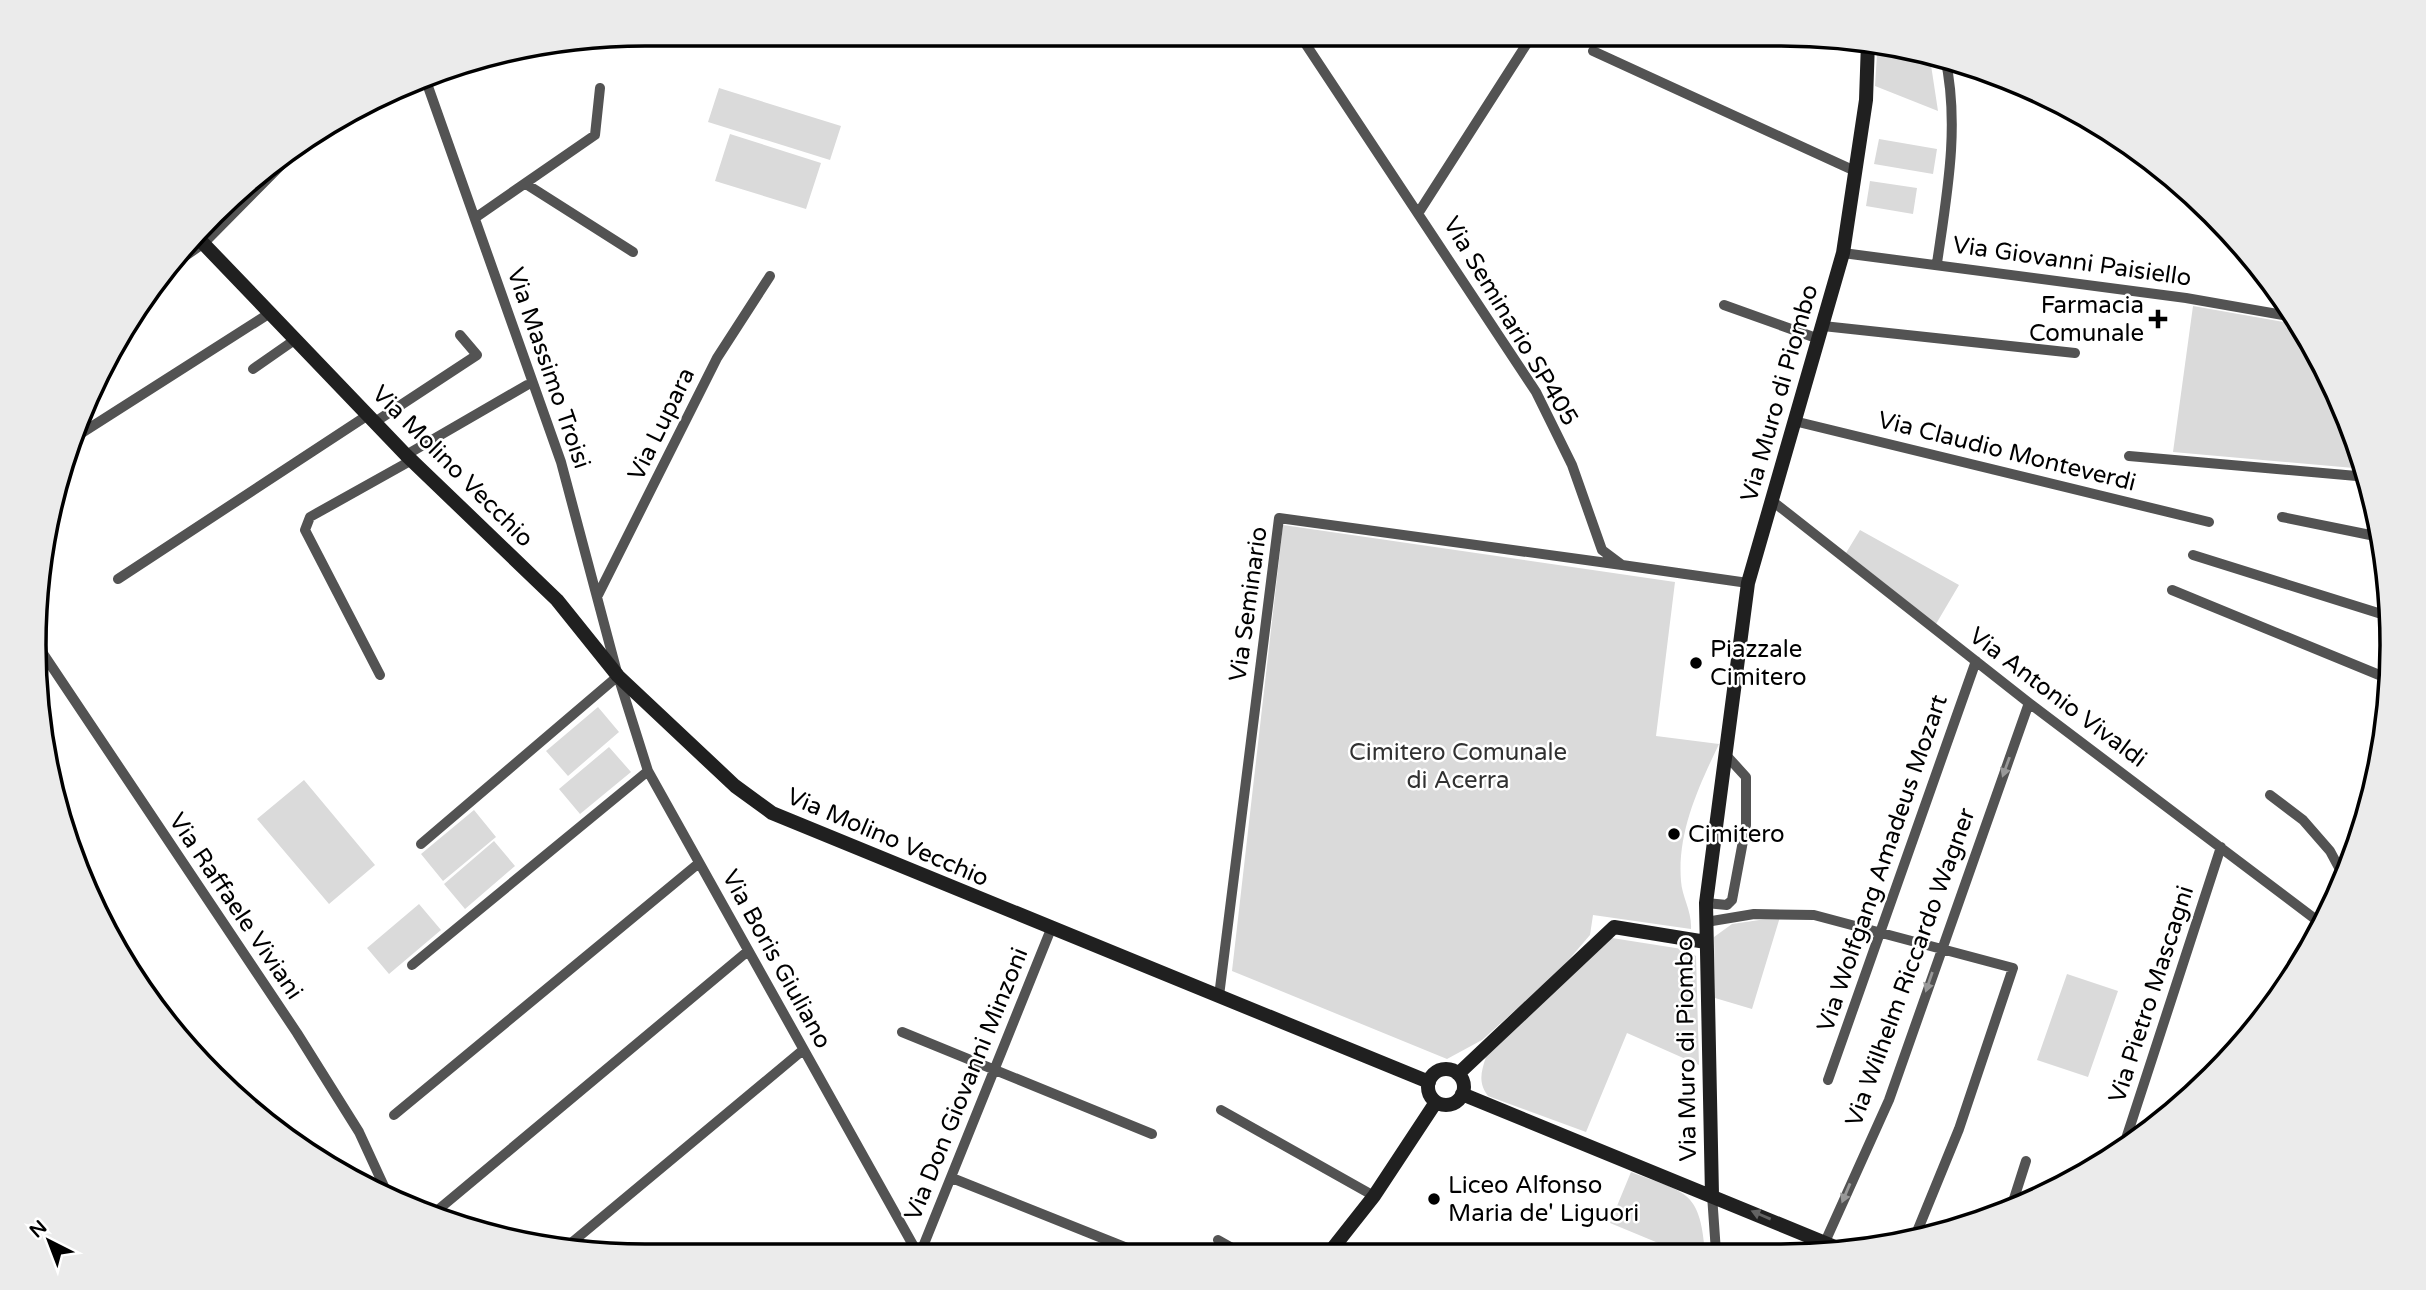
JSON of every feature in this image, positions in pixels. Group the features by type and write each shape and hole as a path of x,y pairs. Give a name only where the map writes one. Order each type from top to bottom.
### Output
{"street":[{"name":"Via Seminario SP405","path":"1307,46 1536,392 1572,465 1602,550 1622,565"},
{"path":"1419,212 1525,46"},
{"path":"1593,51 1856,171"},
{"name":"Via Muro di Piombo","path":"1712,1195 1706,903 1748,583 1843,253 1866,100 1868,52"},
{"path":"1937,263 1952,131 1953,99 1947,69"},
{"name":"Via Massimo Troisi","path":"428,86 561,463 618,676"},
{"path":"475,218 595,135 600,88"},
{"path":"526,184 634,251"},
{"path":"214,228 248,196"},
{"name":"Via Molino Vecchio","path":"202,242 409,457 557,600 618,676 735,786 772,813 1429,1082"},
{"name":"Via Giovanni Paisiello","path":"1843,253 1937,263 2186,298 2281,315"},
{"name":"Via Lupara","path":"598,594 717,358 770,275"},
{"path":"1724,305 1821,332 2076,353"},
{"path":"85,431 270,313"},
{"path":"118,579 371,418 477,355 460,335"},
{"path":"253,369 296,339"},
{"path":"380,675 305,530 310,517 527,385"},
{"name":"Via Claudio Monteverdi","path":"1794,421 2209,522"},
{"path":"2129,456 2356,476"},
{"name":"Via Antonio Vivaldi","path":"1771,500 2029,703 2314,918"},
{"path":"2282,517 2370,535"},
{"name":"Via Seminario","path":"1219,996 1279,518 1622,565"},
{"path":"2193,555 2379,613"},
{"path":"1622,565 1748,583"},
{"path":"2172,590 2379,675"},
{"name":"Via Raffaele Viviani","path":"46,658 297,1033 359,1132 383,1184"},
{"name":"Via Wolfgang Amadeus Mozart","path":"1828,1080 1976,661"},
{"path":"421,844 618,676"},
{"name":"Via Boris Giuliano","path":"618,676 648,771 913,1244"},
{"name":"Via Wilhelm Riccardo Wagner","path":"1825,1242 1889,1100 2029,703"},
{"name":"Via Muro di Piombo","path":"1706,903 1727,905 1732,901 1743,847 1746,777 1726,755"},
{"path":"412,965 648,771"},
{"path":"2270,795 2303,820 2330,851 2338,866"},
{"name":"Via Pietro Mascagni","path":"2128,1134 2221,847"},
{"path":"394,1115 699,863"},
{"path":"1706,922 1754,914 1814,915 2013,968 1959,1129 1918,1228"},
{"path":"1458,1074 1614,927 1706,942"},
{"name":"Via Don Giovanni Minzoni","path":"923,1244 1051,929"},
{"path":"440,1208 748,951"},
{"path":"902,1032 1152,1134"},
{"path":"575,1240 803,1050"},
{"path":"1441,1070 1458,1074 1463,1085 1462,1094 1452,1104 1436,1102 1429,1093 1429,1082 1441,1070"},
{"path":"1462,1094 1825,1242"},
{"path":"1336,1244 1374,1196 1436,1102"},
{"path":"1222,1110 1374,1196"},
{"path":"2015,1197 2026,1161"},
{"path":"952,1178 1117,1244"},
{"path":"1712,1195 1715,1244"},
{"path":"1218,1240 1225,1244"}],"green space":[{"path":"1877,54 1931,65 1938,111 1875,86"},
{"path":"719,88 841,126 830,160 708,122"},
{"path":"730,134 821,163 806,209 715,181"},
{"path":"1879,139 1937,149 1933,174 1874,164"},
{"path":"1870,181 1917,188 1913,214 1866,206"},
{"path":"2193,306 2286,322 2321,384 2354,468 2173,452"},
{"name":"Cimitero Comunale di Acerra","path":"1283,525 1675,582 1656,736 1719,744 1697,793 1682,845 1681,881 1691,929 1593,915 1590,935 1559,971 1482,1040 1447,1059 1232,971"},
{"path":"1860,530 1959,585 1936,624 1846,553"},
{"path":"598,707 619,732 568,776 546,751"},
{"path":"609,747 631,772 580,814 559,789"},
{"path":"304,780 375,865 329,904 257,819"},
{"path":"474,810 496,837 443,881 421,854"},
{"path":"494,841 515,866 465,909 444,884"},
{"path":"419,904 441,930 389,974 367,948"},
{"path":"1780,917 1752,1009 1715,998 1714,937 1732,924"},
{"path":"1612,938 1682,949 1696,956 1699,1065 1627,1033 1586,1132 1488,1096 1481,1077 1486,1057"},
{"path":"2067,974 2118,991 2088,1077 2037,1060"},
{"path":"1631,1172 1665,1184 1686,1196 1699,1216 1704,1244 1661,1244 1610,1223"}],"place":[{"name":"Farmacia Comunale","path":"2158,319"},
{"name":"Piazzale Cimitero","path":"1696,663"},
{"name":"Cimitero","path":"1674,834"},
{"name":"Liceo Alfonso Maria de' Liguori","path":"1434,1199"}]}
